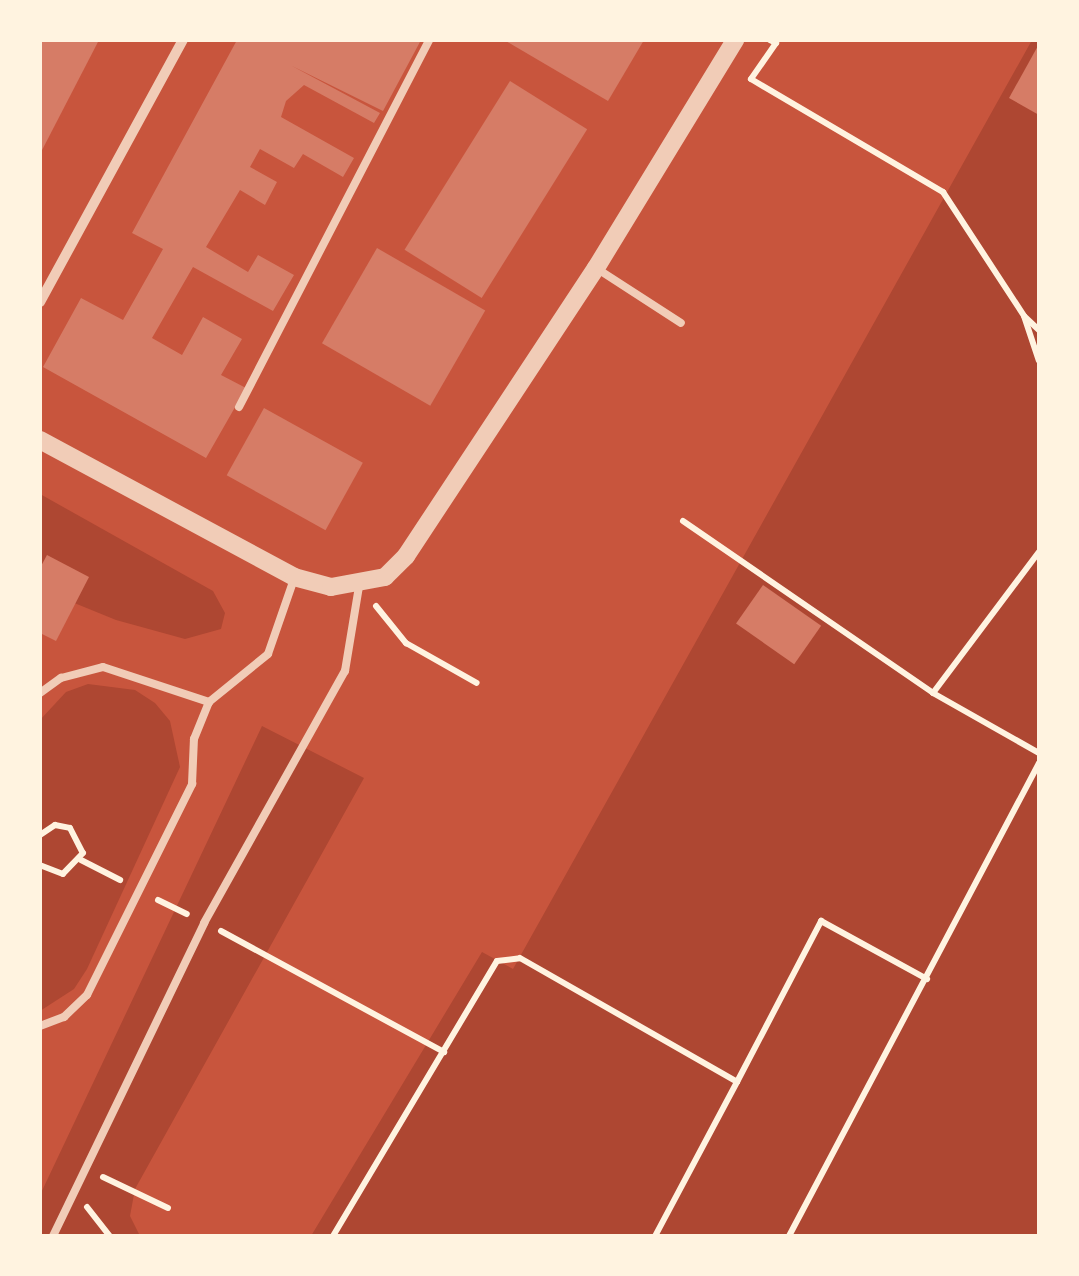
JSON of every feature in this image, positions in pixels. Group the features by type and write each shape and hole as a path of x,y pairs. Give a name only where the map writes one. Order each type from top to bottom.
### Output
{"street":[{"path":"40,302 183,40"},
{"path":"40,440 294,577 359,586 384,577 406,556 596,268 735,40"}],"lane":[{"path":"239,407 429,40"},
{"path":"596,268 681,323"},
{"path":"40,1026 64,1017 98,976 192,784 194,738 209,702 250,675 268,654 294,577"},
{"path":"53,1236 204,923 345,672 359,586"},
{"path":"40,693 61,678 104,667 209,702"}],"path":[{"path":"770,40 776,44 751,79 943,192 1024,316 1039,330"},
{"path":"1024,316 1039,362"},
{"path":"683,521 933,693 1039,753"},
{"path":"933,693 1039,552"},
{"path":"359,586 406,642 477,683"},
{"path":"788,1236 1039,762"},
{"path":"40,834 55,825 70,828 80,838 81,860"},
{"path":"40,865 63,874 81,860"},
{"path":"81,860 132,887"},
{"path":"166,904 444,1052"},
{"path":"656,1236 821,921 927,979"},
{"path":"333,1236 497,961 520,958 737,1082"},
{"path":"84,1167 168,1208"}],"shaded area":[{"path":"1032,40 1039,40 1039,1236 311,1236 482,952 513,969"},
{"path":"40,494 213,591 225,613 221,629 185,639 116,620 40,589"},
{"path":"88,684 135,690 155,703 170,721 180,767 87,969 74,989 40,1011 40,720 66,692"},
{"path":"262,726 364,778 135,1189 130,1216 140,1236 40,1236 40,1195"}],"building":[{"path":"40,40 99,40 40,154"},
{"path":"237,40 421,40 383,111 292,66 380,113 374,123 304,85 286,101 281,117 354,158 343,177 303,154 294,168 260,149 250,167 277,182 265,205 240,190 206,247 248,272 258,255 294,275 273,311 193,267 152,338 182,355 203,317 242,339 221,375 246,388 206,458 43,367 81,298 123,320 163,249 132,233"},
{"path":"504,40 644,40 608,101"},
{"path":"1039,44 1039,115 1009,98"},
{"path":"510,81 587,129 482,298 405,250"},
{"path":"377,248 485,310 430,406 322,343"},
{"path":"264,408 363,463 326,530 227,475"},
{"path":"47,555 89,577 56,641 40,633 40,568"},
{"path":"763,585 821,626 794,664 736,624"}]}
